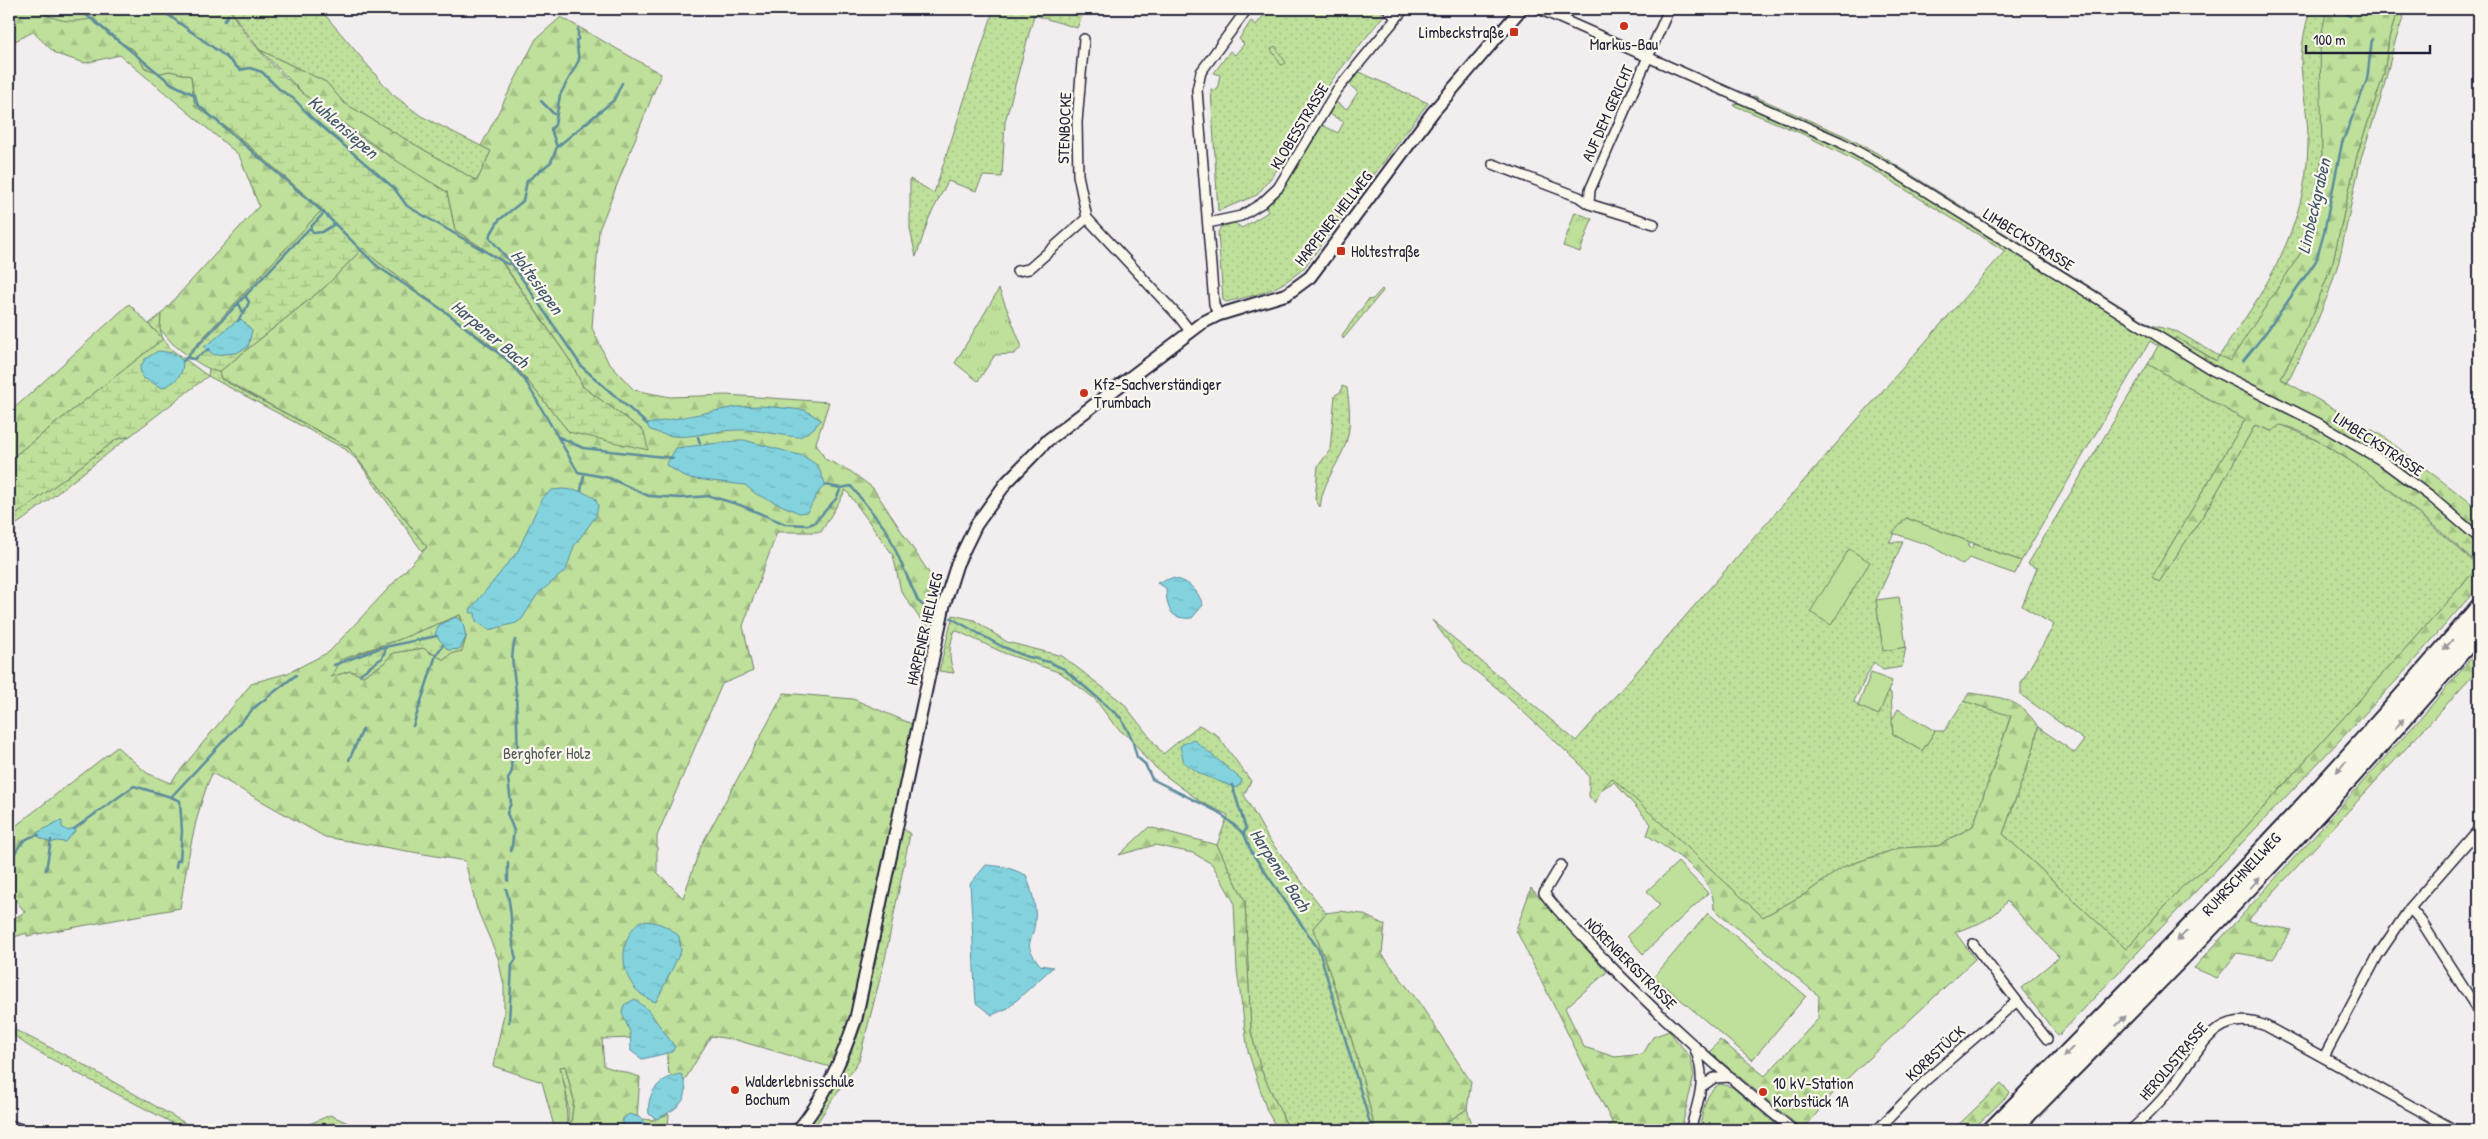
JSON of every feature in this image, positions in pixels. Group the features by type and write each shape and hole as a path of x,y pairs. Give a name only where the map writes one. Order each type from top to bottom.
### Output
{"highway":[{"name":"RUHRSCHNELLWEG","path":"1990,1130 2257,858 2384,719 2479,607"},
{"name":"RUHRSCHNELLWEG","path":"2012,1130 2185,956 2279,857 2367,760 2479,631"}],"street":[{"path":"1218,315 1214,304 1197,90 1199,78 1247,9"},
{"path":"1388,9 1396,18"},
{"name":"KLOBESSTRASSE","path":"1208,223 1241,216 1262,203 1278,188 1340,87 1404,9"},
{"name":"HARPENER HELLWEG","path":"798,1130 829,1082 846,1048 856,1018 944,605 957,564 976,525 1006,483 1048,440 1190,332 1218,315 1287,294 1310,277 1438,107 1521,9"},
{"name":"LIMBECKSTRASSE","path":"1539,9 1840,142 1893,171 2212,370 2316,422 2381,460 2431,496 2479,538"},
{"path":"1564,20 1569,9"},
{"name":"AUF DEM GERICHT","path":"1589,204 1590,190 1669,9"},
{"name":"STENBOCKE","path":"1084,38 1077,122 1078,175 1087,218"},
{"path":"1493,164 1579,197 1589,204 1654,224"},
{"path":"1016,271 1029,269 1087,218 1176,314 1190,332"},
{"path":"2324,1057 2378,955 2410,908 2479,829"},
{"name":"NÖRENBERGSTRASSE","path":"1561,865 1544,893 1556,909 1635,990 1693,1045 1702,1065 1701,1087 1690,1130"},
{"path":"2410,908 2421,921 2479,1012"},
{"path":"1973,944 2047,1039"},
{"name":"KORBSTÜCK","path":"1877,1130 1924,1081 2017,1001"},
{"name":"HEROLDSTRASSE","path":"2131,1130 2172,1087 2208,1037 2232,1022 2256,1022 2324,1057 2455,1130"},
{"path":"1693,1045 1793,1130"},
{"path":"1701,1087 1714,1078 1730,1077"},
{"path":"10,1130 12,1126 23,1130"}],"green space":[{"path":"9,9 40,9 50,17 94,18 102,29 134,50 145,68 160,73 170,71 191,76 195,106 232,131 326,213 319,213 187,355 173,344 160,329 161,314 259,206 239,155 120,55 85,63 56,54 33,32 9,44"},
{"path":"40,9 229,9 249,38 298,89 387,155 447,192 455,230 500,260 571,362 583,387 644,431 648,450 569,432 510,359 378,262 363,248 326,286 219,372 198,363 187,355 319,213 325,212 232,131 195,106 191,76 170,71 160,73 145,68 134,50 108,35 94,18 65,21 52,17"},
{"path":"229,9 320,9 392,94 421,116 491,151 477,181 344,103 326,82 260,50"},
{"path":"994,9 1085,9 1077,28 1034,15 1005,122 1002,177 983,176 976,191 948,181 929,218 916,257 910,229 910,179 934,193"},
{"path":"1260,9 1379,9 1384,15 1332,80 1299,133 1285,160 1257,195 1218,211 1211,89 1217,90 1220,75 1214,73 1230,51 1235,55 1244,44 1239,39 1251,21 1256,25 1264,15 1259,11"},
{"path":"2301,9 2332,9 2326,13 2322,158 2310,224 2302,251 2230,362 2217,361 2177,338 2156,345 2150,341 2021,561 1906,518 1889,542 1903,542 1876,600 1883,650 1906,647 1902,667 1883,670 1874,662 1854,701 1858,706 1879,714 1888,691 1891,693 1893,734 1922,751 1935,731 1944,731 1964,701 2011,715 1973,826 1938,846 1899,848 1843,867 1805,894 1763,917 1612,779 1600,792 1595,804 1589,796 1589,777 1580,764 1497,688 1464,662 1432,620 1576,741 2005,251 1875,171 1805,135 1733,105 1754,96 1845,136 1875,152 2151,325 2178,332 2219,356 2267,283 2291,232 2300,204 2308,145 2301,58 2309,13"},
{"path":"2332,9 2398,9 2389,38 2384,74 2357,155 2333,261 2313,314 2281,379 2381,435 2479,509 2479,565 2389,489 2332,449 2307,435 2287,427 2280,425 2272,431 2255,425 2206,511 2159,582 2152,577 2245,420 2148,364 2158,346 2177,338 2216,361 2219,356 2230,361 2302,251 2310,224 2322,158 2320,41 2326,13"},
{"path":"2398,9 2406,9 2394,45 2381,98 2361,158 2339,261 2316,324 2288,382 2281,379 2313,314 2333,261 2357,155 2384,74 2389,38"},
{"name":"Berghofer Holz","path":"561,17 661,74 599,230 592,328 608,362 634,390 670,397 727,395 829,402 816,443 825,459 850,471 873,488 937,585 927,629 901,591 893,555 846,490 821,532 777,532 743,626 753,671 722,684 657,836 657,872 683,898 701,846 784,693 853,699 912,724 856,993 845,1032 830,1067 736,1040 711,1036 683,1083 669,1074 664,1037 602,1039 604,1066 640,1077 637,1118 651,1120 669,1114 668,1127 675,1130 570,1130 574,1100 565,1066 560,1067 566,1093 567,1125 566,1130 555,1130 542,1082 493,1066 504,1014 504,986 498,958 477,909 465,861 325,837 212,773 200,806 188,857 180,908 27,936 27,933 14,937 11,920 25,912 9,892 9,831 117,747 147,773 170,783 252,683 288,673 329,652 427,547 348,447 221,378 219,372 326,286 363,248 378,262 510,359 569,432 644,431 583,387 571,362 501,260 455,230 447,192 408,169 309,99 260,50 326,82 344,103 477,181 491,151 481,146 536,39","holes":["598,505 596,511 529,580","460,615 466,637 462,651 431,654 424,648 393,653 384,663 363,676 350,671 332,676 358,653 398,640"]},
{"path":"1275,46 1286,63 1281,65 1271,49"},
{"path":"1355,70 1428,103 1303,269 1284,283 1267,291 1226,302 1223,300 1218,232 1221,227 1235,223 1242,228 1268,212 1265,206 1285,186 1322,125 1338,133 1344,122 1329,114 1335,102 1347,109 1358,92 1347,83"},
{"path":"1575,212 1592,219 1580,252 1563,246"},
{"path":"999,289 1022,347 1014,354 995,355 978,381 955,363"},
{"path":"1382,289 1383,291 1343,339 1342,335 1368,300 1373,299"},
{"path":"129,304 163,339 9,460 9,413"},
{"path":"161,314 160,329 163,339 149,324"},
{"path":"163,339 172,350 208,376 130,436 117,439 9,520 9,460"},
{"path":"2148,364 2245,420 2152,577 2159,582 2206,511 2255,425 2271,431 2280,424 2318,441 2370,473 2479,566 2229,846 2212,863 2183,886 2126,949 2003,834 2034,747 2038,727 2075,753 2084,740 2021,695 2021,683 2054,625 2022,606 2037,568 2028,564"},
{"path":"209,369 219,372 221,379 348,447 427,547 422,551 358,461 345,449 208,376"},
{"path":"1342,386 1347,388 1348,394 1350,417 1348,435 1346,444 1325,487 1320,507 1315,499 1318,466 1330,450 1335,395 1341,392"},
{"path":"130,436 9,529 9,520 117,439"},
{"path":"1906,518 1970,542 1968,547 1972,548 1974,544 2021,561 2015,574 1969,558 1963,565 1931,546 1893,533"},
{"path":"1849,549 1870,562 1831,625 1810,612"},
{"path":"2479,566 2479,586 2397,680 2058,1036 2021,988 2059,957 2007,901 2002,908 1990,917 1955,932 1975,959 1839,1086 1803,1130 1710,1052 1720,1040 1765,1076 1818,1019 1819,996 1714,909 1712,896 1700,875 1690,865 1647,835 1651,824 1614,782 1603,788 1612,778 1763,917 1805,894 1843,867 1899,848 1938,846 1973,826 2011,716 1964,701 1969,693 2000,698 2024,710 2038,727 2034,747 2003,834 2126,949 2183,886 2212,863 2229,846"},
{"path":"1899,597 1906,647 1883,651 1876,600"},
{"path":"460,615 466,637 462,651 450,654 444,660 423,648 393,653 384,663 363,676 350,671 331,677 340,660 398,640"},
{"path":"953,615 974,620 1007,642 1062,656 1123,703 1163,754 1199,725 1217,735 1251,781 1244,795 1268,838 1326,913 1313,928 1348,1028 1375,1130 1289,1130 1261,1070 1251,1032 1245,901 1217,845 1228,815 1201,802 1163,774 1146,759 1134,742 1115,726 1095,699 1061,673 1004,653 955,630 950,651 954,673 939,671"},
{"path":"2479,649 2479,669 2247,921 2292,930 2273,959 2237,953 2217,978 2194,968 2420,719"},
{"path":"1871,673 1892,681 1879,715 1858,706"},
{"path":"1898,709 1935,731 1922,751 1893,734 1892,720"},
{"path":"1149,827 1217,845 1245,901 1251,1032 1261,1070 1289,1130 1278,1130 1267,1111 1248,1051 1237,970 1234,902 1212,864 1193,853 1155,845 1119,855"},
{"path":"903,828 910,834 885,959 859,1060 812,1130 806,1130 845,1066 862,1025"},
{"path":"1678,862 1708,893 1643,954 1627,936 1660,905 1647,891"},
{"path":"1531,888 1607,972 1565,1008 1584,1047 1615,1057 1643,1054 1653,1037 1669,1031 1690,1057 1694,1075 1681,1130 1606,1130 1612,1122 1516,930"},
{"path":"1340,911 1362,914 1385,925 1382,954 1420,1004 1471,1082 1467,1109 1434,1130 1375,1130 1348,1028 1313,928 1326,913"},
{"path":"1708,913 1806,996 1752,1060 1654,977"},
{"path":"9,1027 77,1061 197,1130 183,1128 75,1072 67,1065 66,1067 25,1044 12,1033"},
{"path":"565,1066 574,1100 570,1130 566,1130 568,1107 560,1067"},
{"path":"1720,1084 1732,1087 1778,1126 1774,1130 1699,1130 1707,1098"},
{"path":"2001,1084 2010,1093 1972,1130 1953,1130"},
{"path":"1467,1109 1474,1130 1434,1130"},
{"path":"330,1115 364,1130 296,1130"}],"water":[{"path":"241,319 252,330 248,347 236,353 214,355 204,347 231,325"},
{"path":"158,351 174,353 183,361 182,371 178,378 162,388 142,377 140,368 145,359"},
{"path":"761,406 805,410 821,420 814,428 800,437 747,430 694,436 672,436 649,429 647,424 736,407"},
{"path":"744,440 803,456 817,465 826,485 820,490 807,512 799,513 756,494 745,485 687,478 666,465 676,448"},
{"path":"552,490 581,491 595,498 598,505 596,516 574,546 566,570 537,595 522,619 516,623 489,630 476,621 475,613 471,613 470,610 518,551 542,498"},
{"path":"1172,578 1188,584 1201,599 1203,605 1192,618 1174,615 1167,601 1166,588 1157,583"},
{"path":"456,617 463,623 466,637 460,649 448,650 435,634 439,625"},
{"path":"1193,739 1242,780 1240,785 1235,788 1201,774 1184,763 1180,746"},
{"path":"62,821 62,827 68,831 76,827 76,830 65,842 56,841 51,843 39,837 37,833"},
{"path":"986,865 1006,867 1026,875 1032,892 1035,910 1034,930 1030,944 1031,952 1040,965 1053,967 1008,1008 992,1015 976,1003 970,884"},
{"path":"640,921 661,924 679,936 681,951 656,1002 644,996 635,988 628,978 625,966 626,942"},
{"path":"635,999 648,1010 675,1047 672,1052 642,1059 631,1051 630,1032 622,1013 624,1005"},
{"path":"681,1074 686,1090 682,1102 657,1119 649,1114 650,1099 656,1087 667,1078"},
{"path":"629,1114 639,1117 652,1130 622,1130 623,1119"}],"waterway":[{"name":"Harpener Bach","path":"79,9 172,84 195,95 197,104 324,213 377,266 447,313 506,359 525,380 578,472 609,478 649,496 681,498 710,496 740,505 785,524 808,525 814,523 836,499 841,488 851,486 887,531 918,601 933,614"},
{"name":"Kuhlensiepen","path":"160,9 225,56 240,70 250,68 262,72 279,89 294,99 312,118 394,188 407,206 507,264 512,264"},
{"name":"Limbeckgraben","path":"2340,9 2350,16"},
{"path":"224,21 228,15"},
{"name":"Holtesiepen","path":"578,29 578,39 576,41 579,60 560,95 555,125 551,129 557,147 551,162 527,181 523,201 499,220 489,237 512,264 582,367 647,424"},
{"name":"Limbeckgraben","path":"2243,361 2264,335 2316,261 2324,233 2342,143 2367,80 2372,39"},
{"name":"Holtesiepen","path":"557,147 614,100 622,83"},
{"path":"541,101 554,114"},
{"path":"186,358 324,213"},
{"path":"310,228 314,233 322,232 335,224"},
{"path":"244,313 249,302 246,297"},
{"path":"238,321 243,312 239,304"},
{"path":"183,361 186,358 194,359 209,349"},
{"path":"559,437 583,448 673,458"},
{"path":"698,437 700,443"},
{"path":"581,491 584,475"},
{"path":"825,485 841,488"},
{"name":"Harpener Bach","path":"951,618 1001,646 1064,669 1121,718 1132,739 1137,757 1145,764 1152,779 1220,813 1244,834 1252,853 1319,950 1372,1130"},
{"path":"334,665 380,648 437,636"},
{"path":"511,851 514,831 507,813 511,803 508,779 512,771 511,763 518,755 516,694 512,660 515,640"},
{"path":"413,726 436,655 443,645"},
{"path":"360,674 382,658 386,648"},
{"path":"74,829 134,786 171,797 255,707 296,675"},
{"path":"349,760 363,729"},
{"path":"1232,785 1246,829 1244,833"},
{"path":"171,797 180,801 182,831 180,860 177,861 176,867"},
{"path":"9,865 20,845 28,838 39,835"},
{"path":"46,870 51,840"},
{"path":"508,862 508,881"},
{"path":"506,889 510,906 516,959 512,965 509,1022"}],"place":[{"name":"Markus-Bau","path":"1624,26"},
{"name":"Limbeckstraße","path":"1514,32"},
{"name":"Holtestraße","path":"1341,251"},
{"name":"Kfz-Sachverständiger Trumbach","path":"1084,393"},
{"name":"Walderlebnisschule Bochum","path":"735,1090"},
{"name":"10 kV-Station Korbstück 1A","path":"1763,1092"}]}
